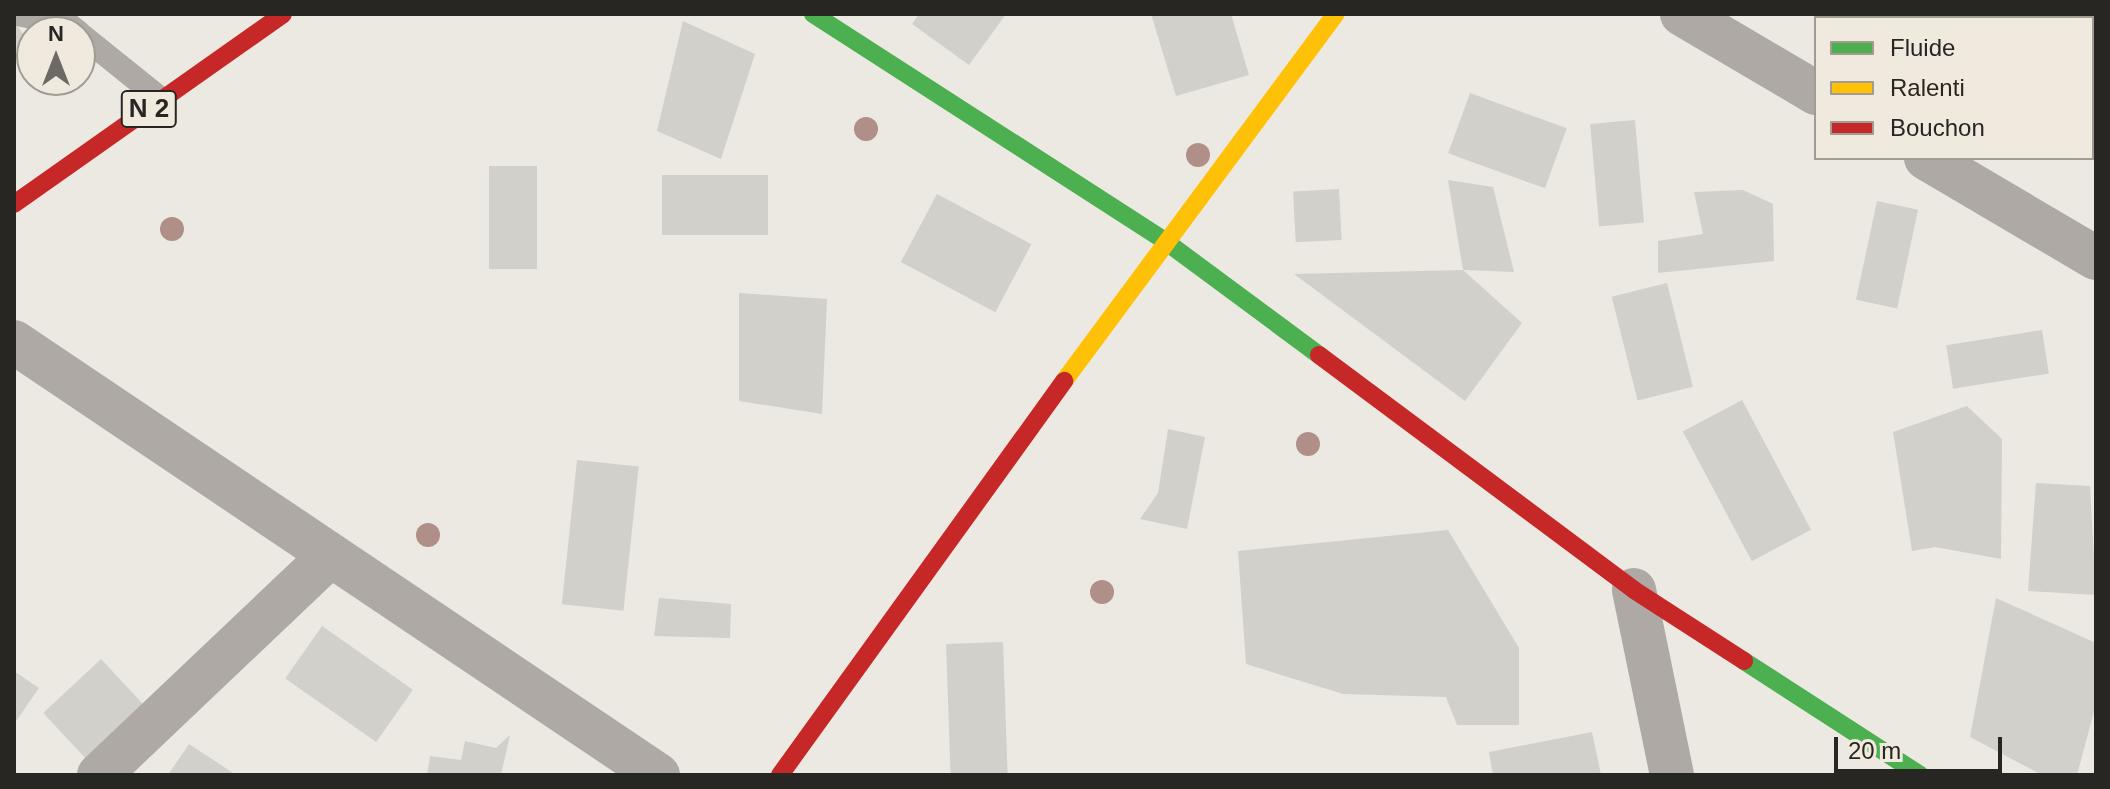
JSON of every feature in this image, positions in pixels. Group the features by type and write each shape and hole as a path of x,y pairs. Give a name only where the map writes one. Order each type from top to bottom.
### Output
{"main road":[{"name":"N 2","path":"14,204 283,14"},
{"path":"813,14 1165,241 1634,590 1920,775"},
{"path":"780,775 1165,241 1336,14"}],"street":[{"path":"1682,14 1814,92"},
{"path":"1929,160 2096,258"},
{"path":"14,342 658,775"},
{"path":"99,775 330,556"},
{"path":"1634,590 1672,775"}],"lane":[{"path":"96,47 162,100"}],"building":[{"path":"919,14 1006,14 969,65 912,24"},
{"path":"1151,14 1231,14 1249,75 1176,96"},
{"path":"1948,14 1986,14 1986,16"},
{"path":"2022,14 2096,14 2096,33 2094,16"},
{"path":"14,21 16,50 14,51"},
{"path":"683,21 755,54 721,159 657,131"},
{"path":"2096,66 2096,98 2094,98"},
{"path":"1470,93 1567,128 1545,188 1448,153"},
{"path":"1635,120 1644,223 1599,227 1590,124"},
{"path":"489,166 537,166 537,269 489,269"},
{"path":"662,175 768,175 768,235 662,235"},
{"path":"1448,180 1493,187 1514,272 1463,270"},
{"path":"1339,189 1342,240 1296,242 1293,191"},
{"path":"1743,190 1773,204 1774,261 1658,273 1658,241 1703,234 1694,192"},
{"path":"937,194 1031,244 995,312 901,262"},
{"path":"1877,201 1918,210 1897,309 1856,300"},
{"path":"1463,270 1522,323 1465,401 1294,274"},
{"path":"1667,283 1693,387 1638,401 1612,297"},
{"path":"739,293 827,299 822,414 739,401"},
{"path":"2042,330 2049,373 1953,389 1946,345"},
{"path":"1742,400 1811,530 1752,561 1683,431"},
{"path":"1967,406 2002,439 2001,559 1935,547 1912,551 1893,432"},
{"path":"1168,429 1205,437 1187,529 1140,519 1158,493"},
{"path":"577,460 639,466 624,611 562,604"},
{"path":"2036,483 2090,486 2096,595 2028,591"},
{"path":"1448,530 1519,648 1519,725 1457,725 1446,697 1343,694 1246,664 1238,551"},
{"path":"659,598 731,604 730,638 654,636"},
{"path":"1996,598 2096,643 2096,704 2077,775 2042,775 1970,737"},
{"path":"322,626 413,690 376,742 285,678"},
{"path":"1003,642 1008,775 951,775 946,644"},
{"path":"101,659 151,712 93,766 43,713"},
{"path":"14,671 39,688 14,724"},
{"path":"1592,732 1601,775 1493,775 1489,752"},
{"path":"510,735 501,775 427,775 430,756 461,760 465,741 496,748"},
{"path":"189,744 236,775 168,775"}],"traffic: fast":[{"path":"813,14 1165,241 1319,355"},
{"path":"1744,661 1920,775"}],"traffic: slow":[{"path":"1064,381 1336,14"}],"traffic: jam":[{"path":"14,204 283,14"},
{"path":"1319,355 1634,590 1744,661"},
{"path":"780,775 1064,381"}]}
